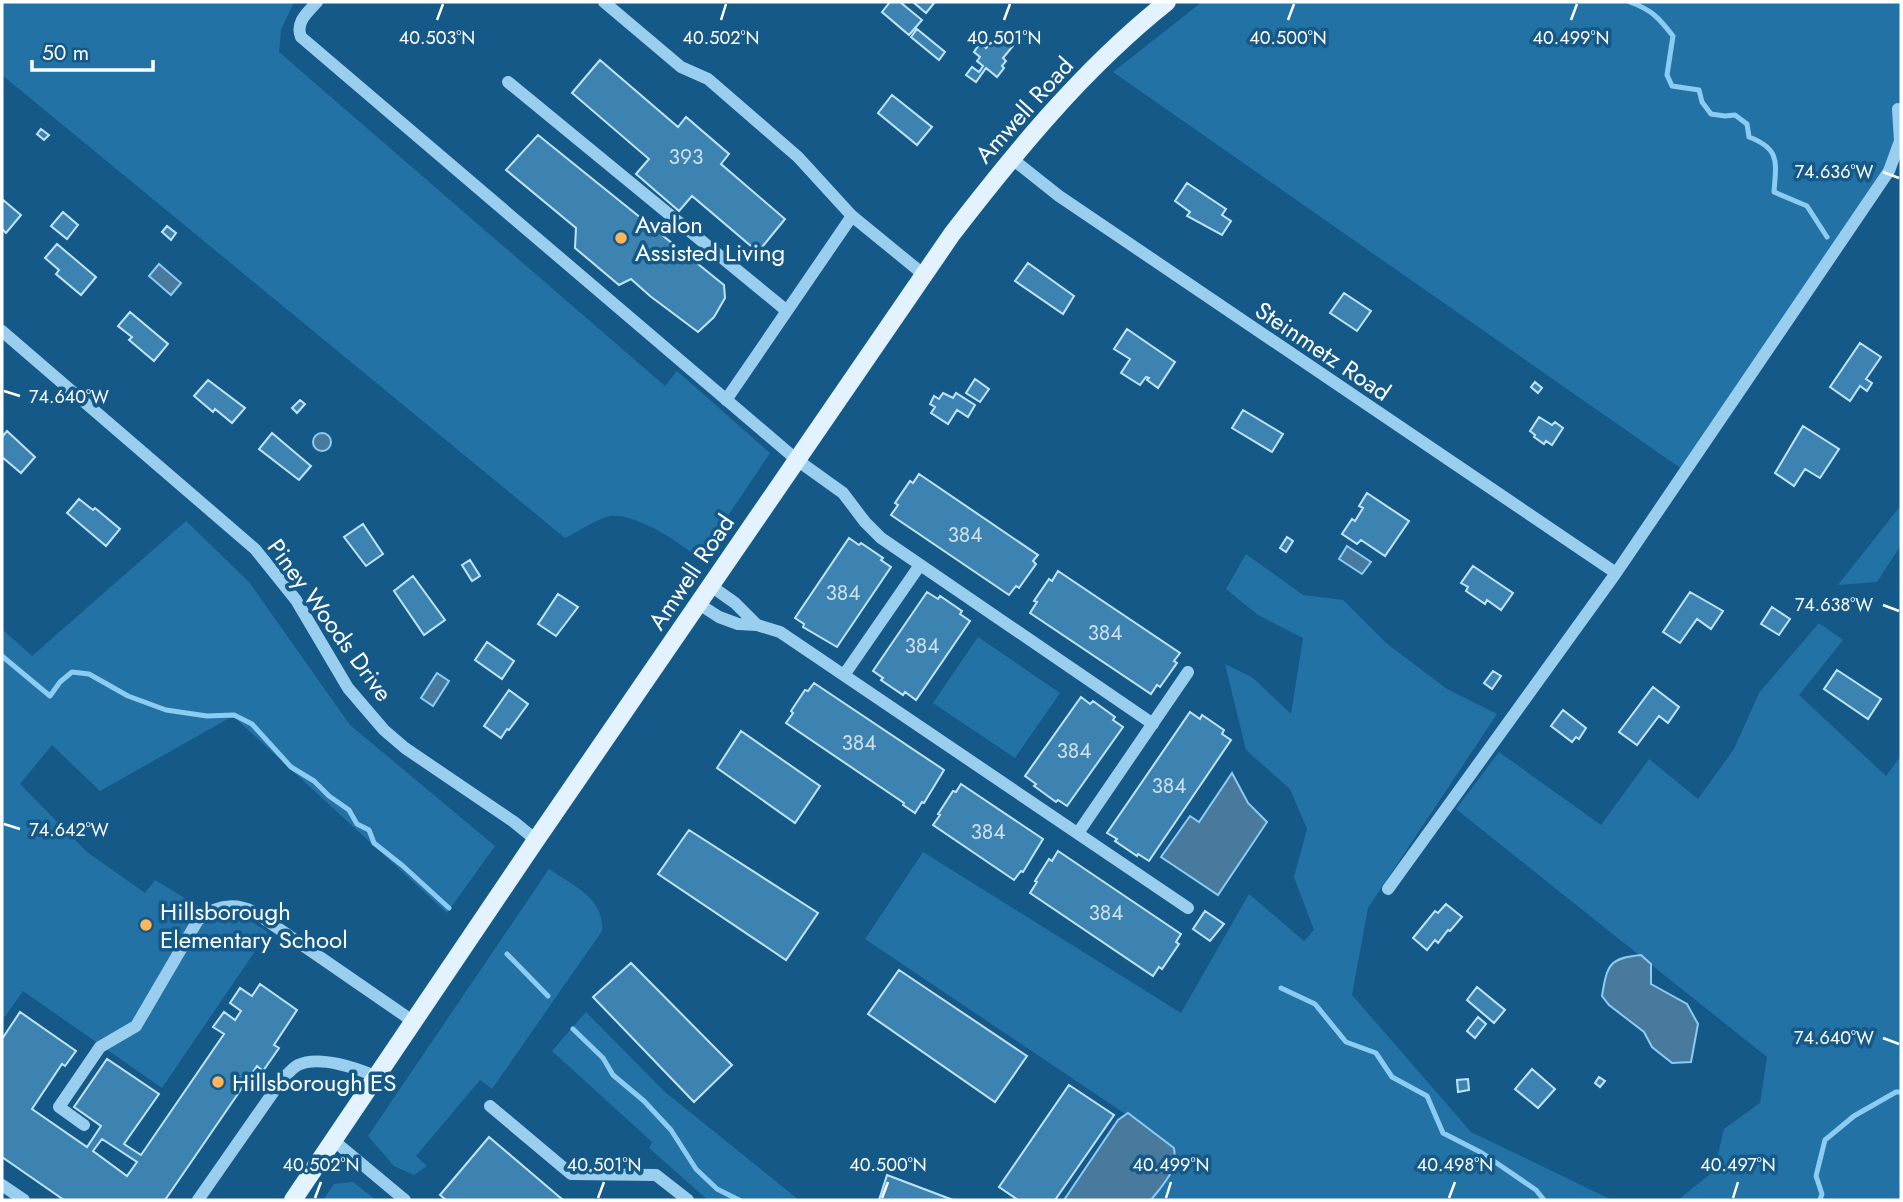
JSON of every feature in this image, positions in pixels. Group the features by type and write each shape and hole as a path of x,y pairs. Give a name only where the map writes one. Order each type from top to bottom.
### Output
{"main road":[{"name":"Amwell Road","path":"293,1200 923,274 1011,158 1084,78 1164,3"}],"street":[{"path":"317,2 298,26 301,37 797,460 843,493 881,538 1153,724"},
{"path":"604,2 681,67 708,79 798,156 852,216 923,274"},
{"path":"508,82 787,311"},
{"path":"1388,889 1615,573 1889,171 1900,141 1898,109"},
{"name":"Steinmetz Road","path":"1011,158 1059,196 1615,573"},
{"path":"726,400 852,216"},
{"name":"Piney Woods Drive","path":"2,331 255,549 296,600 348,688 384,730 405,748 536,840"},
{"path":"844,675 920,565"},
{"path":"711,586 735,603 757,625"},
{"path":"699,604 719,617 738,624 757,625 780,632 1188,908"},
{"path":"1078,833 1188,672"},
{"path":"84,1125 59,1107 100,1046 136,1026 198,920 215,909 234,906 256,913 414,1022"},
{"path":"198,1200 281,1081 297,1065 314,1062 334,1064 357,1068 377,1076"},
{"path":"490,1106 571,1174 656,1175 688,1200"},
{"path":"333,1140 405,1200"},
{"path":"2,1185 24,1200"}],"shaded area":[{"path":"2,2 294,2 281,30 279,52 665,386 677,371 770,453 699,559 657,530 620,516 605,518 565,538 2,75"},
{"path":"1202,2 1901,2 1901,152 1686,472 1113,72"},
{"path":"159,264 181,283 171,295 149,276"},
{"path":"322,433 328,436 331,442 328,448 322,451 316,448 313,442 316,436"},
{"path":"1901,505 1901,545 1877,582 1838,585"},
{"path":"186,521 249,582 350,725 495,846 447,913 233,716 100,791 52,745 20,784 87,852 145,893 155,880 198,906 241,915 268,932 162,1088 23,991 2,1021 2,629 32,656"},
{"path":"1347,546 1371,562 1362,574 1339,559"},
{"path":"1246,554 1303,595 1343,600 1386,643 1447,689 1497,714 1368,908 1352,995 1471,1132 1612,1200 1152,1200 1176,1148 865,939 923,852 1181,1013 1249,894 1304,941 1314,930 1294,877 1307,829 1290,789 1246,750 1225,664 1253,678 1291,714 1303,638 1258,615 1226,589"},
{"path":"1819,623 1843,640 1799,695 1886,776 1901,756 1901,1200 1678,1200 1714,1171 1724,1129 1760,1103 1767,1057 1456,809 1499,752 1601,825 1649,759 1698,799 1734,749 1759,693"},
{"path":"978,637 1060,693 1015,758 933,703"},
{"path":"437,673 449,681 433,706 421,698"},
{"path":"1232,773 1248,803 1267,822 1218,895 1161,857 1190,816 1199,822"},
{"path":"549,869 593,901 602,920 602,931 492,1089 480,1080 416,1156 427,1166 414,1175 394,1166 368,1136"},
{"path":"1641,955 1651,964 1651,984 1687,1004 1698,1024 1691,1062 1672,1063 1652,1047 1644,1032 1609,1005 1602,996 1611,965 1622,958"},
{"path":"586,1012 665,1092 799,1200 708,1200 649,1148 652,1142 552,1051"},
{"path":"1128,1113 1174,1148 1174,1163 1165,1182 1151,1200 1064,1200 1118,1120"},
{"path":"353,1182 376,1200 323,1200 334,1184"}],"building":[{"path":"890,2 900,2 922,20 909,35 882,12"},
{"path":"913,2 935,2 926,13"},
{"path":"917,29 945,52 939,60 911,37"},
{"path":"998,34 1013,46 1003,58 1006,61 1002,66 1004,68 997,77 986,68 976,82 966,75 972,67 979,72 983,66 977,61 980,57 974,52 980,43 986,48"},
{"name":"Avalon Assisted Living","path":"600,60 678,127 686,117 729,154 721,164 785,219 758,252 692,196 679,211 636,174 649,159 572,93"},
{"path":"892,95 932,127 917,145 878,113"},
{"path":"41,129 49,135 44,140 37,134"},
{"name":"Avalon Assisted Living","path":"538,135 724,285 725,298 714,317 698,332 631,279 619,285 575,248 576,228 506,170"},
{"path":"1187,183 1226,209 1222,215 1231,221 1222,235 1187,216 1190,212 1175,201"},
{"path":"2,199 21,215 6,233 2,229"},
{"path":"63,212 78,225 67,239 51,226"},
{"path":"167,226 176,233 171,240 162,232"},
{"path":"57,244 96,277 81,295 56,274 59,270 45,258"},
{"path":"1028,263 1074,296 1063,314 1015,281"},
{"path":"1344,293 1371,311 1357,331 1330,313"},
{"path":"130,312 168,344 154,361 129,340 132,337 118,326"},
{"path":"1127,329 1175,362 1158,388 1147,380 1149,378 1146,377 1140,385 1121,373 1130,359 1114,349"},
{"path":"1860,343 1881,357 1866,379 1872,383 1867,391 1860,386 1850,401 1830,387"},
{"path":"975,379 989,389 980,402 966,393"},
{"path":"208,380 245,408 232,423 194,396"},
{"path":"1535,382 1542,388 1538,393 1531,387"},
{"path":"943,393 953,398 956,393 975,405 968,417 957,410 948,424 931,413 935,407 930,404 934,396 939,399"},
{"path":"300,400 305,404 297,413 292,408"},
{"path":"1243,410 1283,434 1272,452 1232,428"},
{"path":"1539,417 1552,425 1555,422 1563,428 1552,445 1546,441 1544,444 1530,431"},
{"path":"1803,426 1839,449 1820,478 1805,469 1794,486 1775,473"},
{"path":"7,431 35,457 21,473 2,457 2,437"},
{"path":"272,433 311,466 299,480 259,449"},
{"path":"919,474 1038,555 1033,561 1036,564 1019,588 1016,586 1009,595 891,515 898,505 895,503 910,481 913,483"},
{"path":"1367,493 1409,521 1385,556 1361,540 1357,544 1342,534 1363,508 1359,506"},
{"path":"79,499 93,510 95,508 120,529 106,546 67,513"},
{"path":"363,524 383,554 366,566 344,537"},
{"path":"1287,537 1293,541 1286,552 1280,548"},
{"path":"849,538 883,558 881,560 891,567 837,647 803,627 804,624 795,618"},
{"path":"470,560 480,576 472,581 462,565"},
{"path":"1473,566 1513,593 1501,610 1487,600 1485,604 1466,591 1468,587 1461,583"},
{"path":"1058,571 1180,653 1174,661 1177,663 1160,687 1157,685 1151,694 1030,613 1037,602 1034,601"},
{"path":"413,576 445,620 424,635 394,591"},
{"path":"927,592 938,599 940,596 962,611 960,614 970,621 916,700 905,692 903,695 873,671"},
{"path":"1690,592 1723,611 1711,629 1697,619 1680,643 1663,632"},
{"path":"558,594 578,607 556,636 538,624"},
{"path":"1772,607 1790,619 1779,635 1761,624"},
{"path":"487,642 514,661 502,679 475,660"},
{"path":"1837,670 1881,699 1868,719 1824,689"},
{"path":"1493,671 1501,676 1492,689 1484,683"},
{"path":"814,683 944,770 915,813 786,723 805,690 808,691"},
{"path":"1653,687 1679,707 1668,723 1659,716 1637,745 1619,732"},
{"path":"509,690 528,704 501,738 484,726"},
{"path":"1081,697 1090,704 1093,701 1115,717 1113,720 1123,727 1067,806 1058,800 1056,802 1025,776"},
{"path":"1563,710 1586,728 1579,739 1576,737 1572,742 1551,726"},
{"path":"1190,712 1200,719 1202,715 1224,730 1222,734 1231,740 1149,861 1138,854 1137,856 1107,833"},
{"path":"741,731 820,786 795,823 717,768"},
{"path":"961,784 1043,839 1023,872 1014,880 933,825 953,791 956,792"},
{"path":"689,830 818,913 786,960 658,874"},
{"path":"1058,851 1181,934 1176,942 1179,944 1162,969 1159,967 1153,976 1030,893 1049,859 1052,861"},
{"path":"1446,904 1462,917 1438,943 1435,940 1427,950 1413,938 1435,911 1438,913"},
{"path":"1205,911 1224,924 1210,941 1193,929"},
{"path":"631,963 732,1065 694,1102 593,997"},
{"path":"899,970 1027,1056 995,1102 868,1014"},
{"name":"Hillsborough ES","path":"260,984 297,1010 274,1045 279,1048 263,1071 257,1066 165,1200 64,1200 2,1157 2,1039 20,1012 76,1051 65,1066 62,1064 32,1109 87,1147 101,1126 74,1107 107,1059 159,1094 124,1144 141,1155 224,1034 213,1027 224,1012 235,1020 241,1011 230,1003 240,988 252,996","holes":["102,1139 137,1162 127,1176 93,1151"]},
{"path":"1477,987 1505,1010 1494,1023 1467,1000"},
{"path":"1478,1017 1486,1024 1475,1038 1467,1031"},
{"path":"1532,1069 1555,1089 1538,1108 1515,1089"},
{"path":"1599,1077 1605,1081 1600,1087 1595,1083"},
{"path":"1468,1079 1469,1090 1458,1092 1457,1080"},
{"path":"1069,1085 1114,1115 1055,1200 1018,1200 999,1187"},
{"path":"489,1137 563,1200 446,1200 440,1195"},
{"path":"887,1175 953,1200 879,1200"}],"waterway":[{"path":"1630,2 1654,15 1673,36 1667,75 1672,86 1699,90 1702,102 1711,114 1735,115 1747,124 1749,137 1772,152 1775,165 1774,192 1807,206 1827,237"},
{"path":"2,656 50,696 72,672 89,674 128,696 166,710 207,716 234,715 252,724 291,767 314,781 349,810 357,824 369,830 374,843 449,908"},
{"path":"507,954 548,996"},
{"path":"1281,988 1315,1004 1346,1042 1376,1053 1392,1077 1427,1096 1443,1133 1482,1153 1536,1190 1544,1200"},
{"path":"573,1029 603,1058 613,1075 644,1101 671,1130 696,1169 717,1189 739,1200"},
{"path":"1820,1200 1822,1194 1816,1176 1825,1140 1854,1116 1896,1092 1901,1092"}],"place":[{"name":"Avalon Assisted Living","path":"621,238"},
{"name":"Hillsborough Elementary School","path":"146,925"},
{"name":"Hillsborough ES","path":"218,1082"}]}
